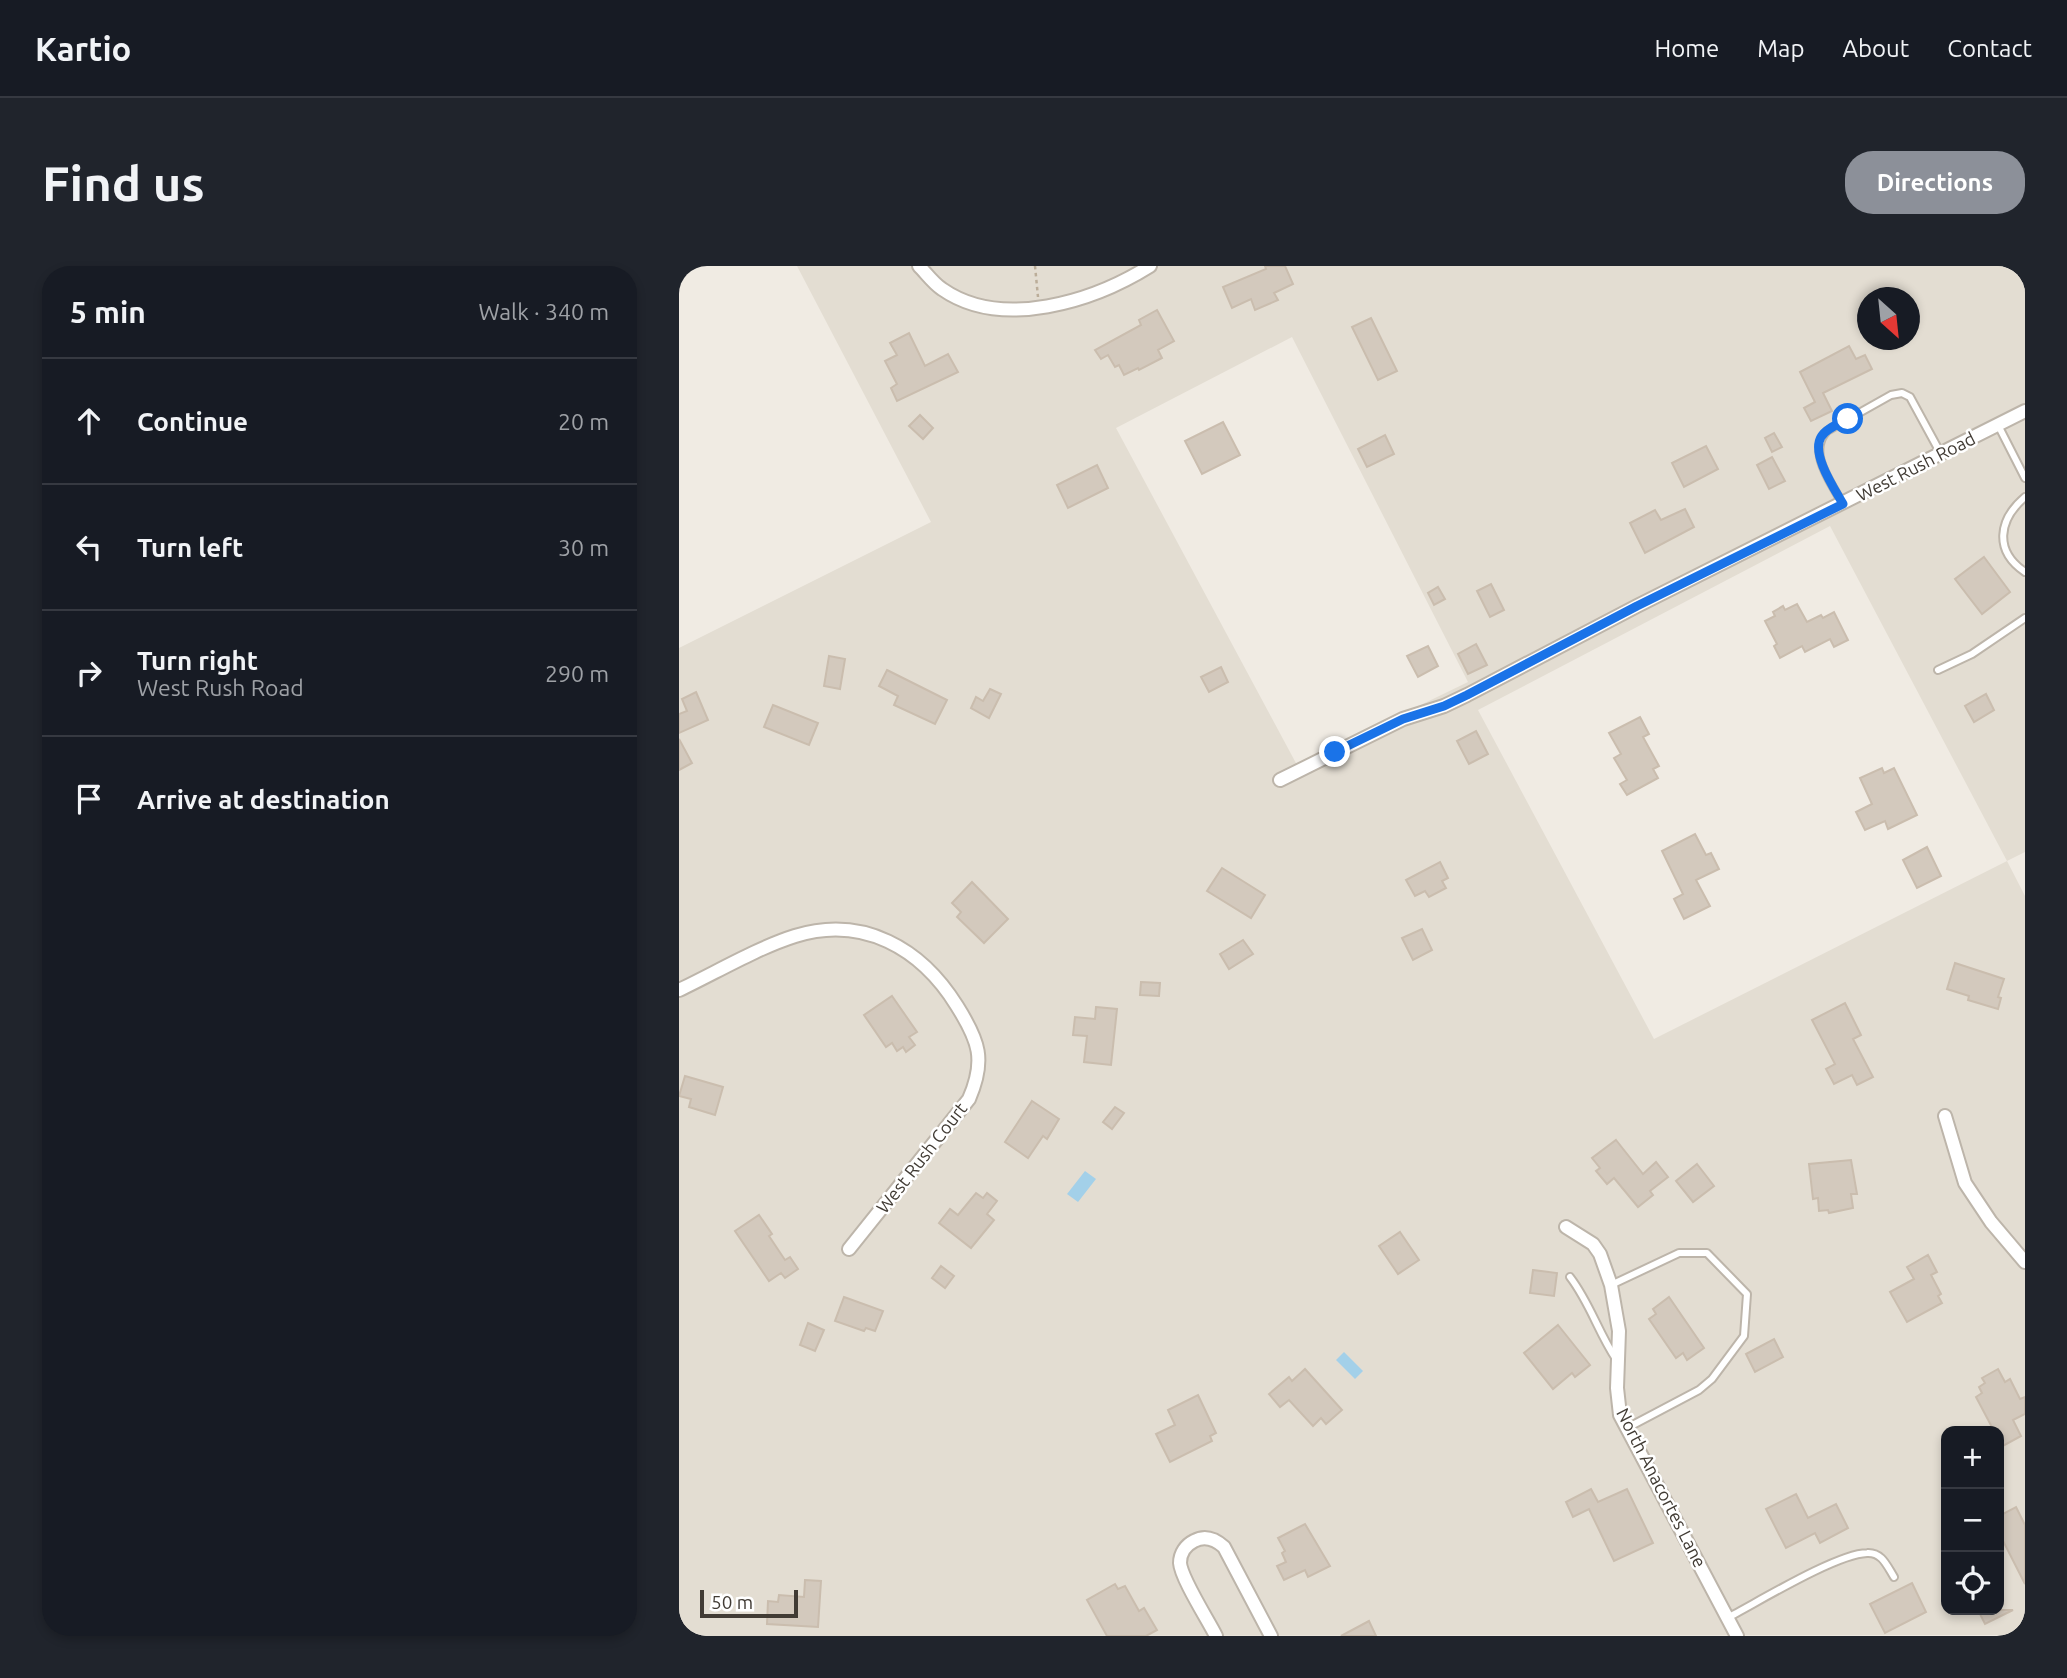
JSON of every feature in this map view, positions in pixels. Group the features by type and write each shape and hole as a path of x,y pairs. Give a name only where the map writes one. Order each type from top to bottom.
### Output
{"street":[{"path":"919,266 942,289 988,308 1039,308 1079,300 1124,282 1150,266"},
{"name":"West Rush Road","path":"1280,780 1403,719 1444,706 1467,695 1637,606 2025,411"},
{"name":"West Rush Court","path":"679,990 778,942 827,930 875,936 901,947 932,971 947,990 969,1025 979,1052 977,1080 969,1099 849,1250"},
{"path":"1945,1116 1965,1183 1991,1222 2025,1262"},
{"name":"North Anacortes Lane","path":"1566,1227 1593,1244 1600,1254 1611,1285 1619,1331 1617,1401 1627,1428 1737,1636"},
{"path":"1216,1636 1181,1569 1183,1551 1199,1538 1211,1539 1224,1547 1271,1636"}],"lane":[{"path":"1843,504 1820,460 1817,447 1827,431 1891,395 1902,393 1910,397 1941,454"},
{"path":"1997,425 2025,478"},
{"path":"2025,497 2010,512 2003,535 2005,548 2013,562 2025,572"},
{"path":"1938,670 1972,654 2025,618"},
{"path":"1611,1285 1679,1253 1707,1253 1747,1294 1744,1336 1711,1379 1699,1390 1627,1428"},
{"path":"1570,1277 1585,1296 1607,1346 1619,1363"},
{"path":"1727,1618 1837,1561 1868,1553 1882,1558 1894,1577"}],"path":[{"path":"1035,266 1038,297"}],"shaded area":[{"path":"797,266 2025,266 2025,852 2007,861 2025,896 2025,1635 679,1636 679,648 931,522","holes":["1292,337 1468,682 1297,765 1116,428","1830,526 2007,861 1654,1039 1478,710"]}],"water":[{"path":"1085,1171 1096,1179 1078,1202 1067,1194"},
{"path":"1344,1352 1363,1371 1355,1379 1336,1360"}],"building":[{"path":"1265,266 1285,266 1293,284 1274,293 1278,300 1255,310 1251,299 1232,308 1223,287 1266,269"},
{"path":"1157,310 1174,341 1158,350 1162,358 1124,375 1119,365 1115,367 1108,355 1101,359 1095,350 1141,325 1139,320"},
{"path":"1371,318 1397,371 1378,380 1352,327"},
{"path":"909,333 925,366 948,354 958,372 897,401 891,388 897,384 885,361 897,355 890,343"},
{"path":"1849,346 1856,359 1865,355 1872,369 1823,393 1832,411 1811,421 1804,408 1815,402 1800,372"},
{"path":"920,415 933,428 923,439 909,426"},
{"path":"1223,422 1240,455 1202,474 1185,441"},
{"path":"1774,433 1782,447 1772,452 1765,438"},
{"path":"1385,435 1394,454 1367,467 1358,449"},
{"path":"1706,446 1718,469 1684,487 1672,463"},
{"path":"1772,457 1785,481 1769,489 1757,465"},
{"path":"1097,465 1108,488 1068,508 1057,485"},
{"path":"1685,509 1694,527 1645,553 1630,523 1655,510 1661,520"},
{"path":"1984,557 2010,592 1982,614 1955,579"},
{"path":"1491,584 1504,610 1490,617 1477,591"},
{"path":"1438,587 1445,599 1434,605 1428,593"},
{"path":"1797,604 1807,622 1834,612 1848,640 1834,647 1830,639 1805,652 1802,646 1780,658 1774,646 1777,644 1765,621 1775,616 1773,612 1783,606 1785,610"},
{"path":"1476,644 1487,665 1468,674 1458,654"},
{"path":"1428,646 1438,666 1418,677 1407,656"},
{"path":"829,656 845,659 840,689 824,686"},
{"path":"1221,667 1228,682 1209,692 1201,677"},
{"path":"887,670 947,700 935,724 894,705 898,696 879,686"},
{"path":"990,689 1001,694 989,718 971,708 976,697 983,701"},
{"path":"696,692 708,720 679,733 679,714 687,711 682,699"},
{"path":"1986,694 1994,710 1974,722 1965,706"},
{"path":"773,705 818,723 809,745 764,727"},
{"path":"1640,717 1649,734 1643,737 1659,766 1653,769 1658,778 1627,795 1620,784 1627,780 1614,758 1621,754 1609,733"},
{"path":"1476,731 1488,754 1469,764 1457,741"},
{"path":"679,739 692,763 679,770"},
{"path":"1882,768 1884,773 1894,768 1917,815 1888,829 1885,821 1865,830 1856,812 1872,804 1860,778"},
{"path":"1695,834 1706,855 1711,853 1719,869 1696,880 1710,906 1684,919 1674,899 1683,894 1662,851"},
{"path":"1927,847 1941,876 1917,888 1903,860"},
{"path":"1440,862 1448,878 1442,881 1446,888 1429,897 1425,891 1415,896 1406,880"},
{"path":"1222,868 1265,895 1251,918 1207,891"},
{"path":"972,882 1008,919 984,943 957,917 961,912 952,903"},
{"path":"1422,929 1432,950 1413,960 1402,938"},
{"path":"1243,940 1253,954 1229,969 1220,954"},
{"path":"1955,963 2004,979 1998,997 2001,998 1998,1009 1968,1000 1969,996 1947,989"},
{"path":"1141,982 1160,983 1159,996 1140,995"},
{"path":"892,996 917,1032 909,1037 915,1045 906,1052 903,1047 897,1051 892,1043 886,1047 864,1015"},
{"path":"1845,1003 1861,1035 1853,1039 1873,1077 1857,1085 1852,1075 1834,1084 1826,1069 1835,1064 1812,1020"},
{"path":"1096,1007 1117,1009 1111,1065 1084,1062 1087,1036 1073,1035 1075,1017 1095,1019"},
{"path":"685,1076 723,1087 715,1115 689,1107 691,1099 679,1096"},
{"path":"1032,1101 1059,1119 1047,1139 1043,1136 1028,1158 1005,1142"},
{"path":"1115,1107 1124,1113 1112,1129 1103,1122"},
{"path":"1616,1140 1643,1174 1656,1162 1668,1177 1650,1191 1653,1195 1638,1207 1614,1178 1607,1184 1596,1171 1600,1168 1592,1158"},
{"path":"1851,1160 1857,1194 1851,1194 1853,1208 1829,1213 1828,1210 1819,1211 1818,1198 1813,1199 1809,1164"},
{"path":"1697,1164 1714,1186 1693,1202 1676,1181"},
{"path":"976,1193 983,1198 987,1193 997,1201 987,1214 994,1220 971,1248 939,1223 950,1209 958,1215"},
{"path":"759,1215 785,1260 790,1257 798,1269 785,1278 781,1273 769,1281 735,1231"},
{"path":"1400,1232 1419,1260 1398,1274 1379,1246"},
{"path":"1928,1255 1937,1272 1931,1275 1941,1294 1938,1296 1942,1303 1907,1322 1890,1292 1914,1279 1907,1267"},
{"path":"941,1266 954,1276 945,1288 932,1278"},
{"path":"1533,1270 1557,1273 1554,1296 1530,1293"},
{"path":"844,1297 883,1311 875,1331 866,1328 864,1331 835,1321"},
{"path":"1669,1297 1704,1348 1687,1360 1683,1353 1676,1358 1649,1319 1656,1314 1653,1309"},
{"path":"808,1323 824,1330 815,1351 800,1345"},
{"path":"1558,1325 1590,1365 1575,1377 1572,1373 1553,1389 1524,1353"},
{"path":"1774,1339 1783,1357 1755,1372 1746,1354"},
{"path":"1305,1369 1342,1410 1326,1424 1321,1418 1313,1426 1289,1400 1280,1407 1269,1394 1289,1377 1292,1381"},
{"path":"1998,1369 2005,1382 2010,1379 2020,1399 2025,1397 2025,1414 2013,1420 2021,1436 2004,1445 2004,1426 1991,1426 1976,1397 1982,1393 1979,1387 1985,1383 1982,1378"},
{"path":"1198,1395 1216,1433 1210,1436 1212,1441 1170,1462 1156,1434 1175,1425 1168,1410"},
{"path":"1591,1489 1598,1502 1627,1489 1653,1543 1614,1561 1589,1509 1573,1517 1566,1502"},
{"path":"1796,1494 1808,1518 1836,1504 1848,1528 1820,1543 1815,1533 1786,1548 1766,1509"},
{"path":"2016,1507 2025,1525 2025,1584 2004,1543 2004,1513"},
{"path":"1305,1524 1330,1566 1308,1577 1305,1570 1284,1580 1277,1566 1286,1562 1282,1553 1285,1551 1278,1538"},
{"path":"805,1580 821,1581 818,1627 767,1624 768,1601 778,1602 779,1595 804,1597"},
{"path":"1912,1583 1926,1612 1885,1633 1870,1604"},
{"path":"1115,1584 1118,1589 1125,1586 1139,1611 1144,1608 1157,1630 1146,1636 1107,1636 1087,1600"},
{"path":"1980,1615 2003,1615 1985,1624"},
{"path":"1369,1621 1376,1636 1341,1636"}],"route":[{"path":"1335,752 1403,719 1444,706 1467,695 1637,606 1843,504 1820,460 1817,447 1827,431 1848,419"}]}
